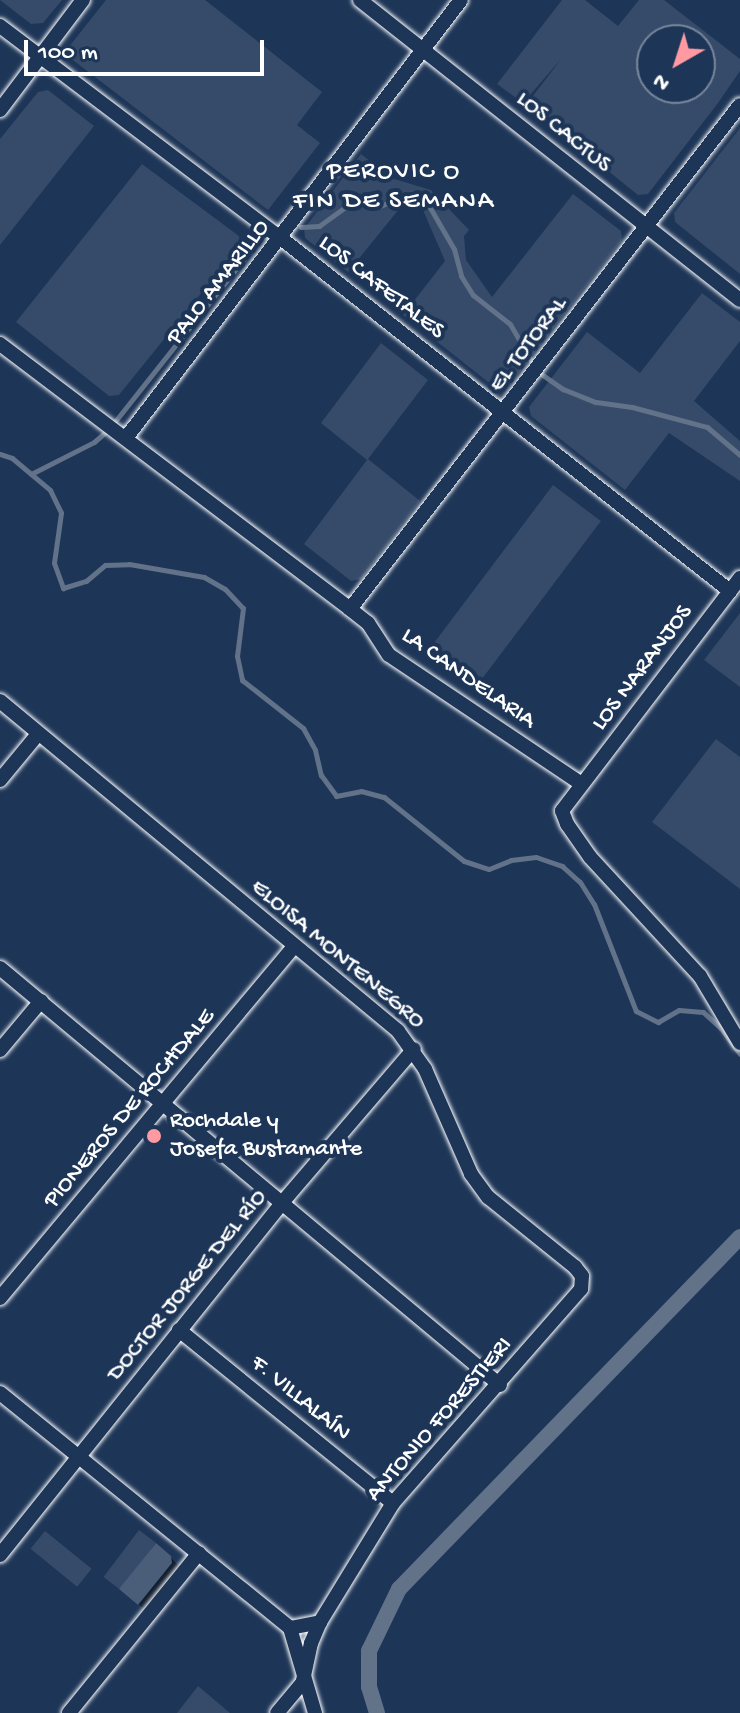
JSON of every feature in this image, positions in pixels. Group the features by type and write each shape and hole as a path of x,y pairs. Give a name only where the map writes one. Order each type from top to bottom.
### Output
{"street":[{"path":"0,110 83,0"},
{"name":"LOS CACTUS","path":"360,0 740,300"},
{"name":"PALO AMARILLO","path":"126,438 282,239 461,0"},
{"name":"LOS CAFETALES","path":"0,26 282,239 730,591"},
{"name":"EL TOTORAL","path":"350,609 505,413 740,105"},
{"name":"LA CANDELARIA","path":"0,344 368,623 389,655 398,662 582,784"},
{"name":"LOS NARANJOS","path":"582,784 740,578"},
{"name":"ELOISA MONTENEGRO","path":"0,701 398,1031 414,1049 471,1174 488,1197 575,1267 582,1276 581,1289"},
{"path":"0,780 38,734"},
{"path":"582,784 562,811 567,824 590,857 700,976 740,1043"},
{"name":"PIONEROS DE ROCHDALE","path":"0,1298 294,947"},
{"path":"0,968 500,1385"},
{"path":"0,1050 41,1001"},
{"name":"DOCTOR JORGE DEL RÍO","path":"0,1555 281,1204 414,1049"},
{"name":"ANTONIO FORESTIERI","path":"277,1713 303,1682 311,1643 320,1622 393,1503 500,1385 581,1289"},
{"name":"F. VILLALAÍN","path":"179,1330 393,1503"},
{"path":"0,1393 290,1628 303,1682 315,1713"},
{"path":"69,1713 199,1553"},
{"path":"290,1628 320,1622"}],"shaded area":[{"path":"0,0 62,0 43,23 31,24"},
{"path":"106,0 205,0 322,92 297,125 320,143 268,210 69,57 68,48"},
{"path":"562,0 585,0 618,26 639,0 664,0 695,24 636,24 636,104 716,104 716,40 740,59 740,71 718,103 648,194 638,195 526,105 562,58 523,103 497,84"},
{"path":"48,90 94,126 0,245 0,139 38,92"},
{"path":"740,128 740,274 675,222 674,213"},
{"path":"361,154 391,178 431,190 469,230 464,236 466,260 492,297 573,194 621,231 622,240 507,388 497,389 403,315 445,261 423,210 404,203 348,272 305,238 304,229"},
{"path":"142,164 239,236 240,245 119,395 109,396 16,322"},
{"path":"702,293 740,322 740,341 694,401 740,441 740,481 669,433 625,490 531,416 529,407 587,332 640,373"},
{"path":"381,343 428,380 368,459 420,501 361,579 351,581 304,544 367,460 321,423"},
{"path":"553,485 601,521 478,684 430,648"},
{"path":"740,613 740,687 704,660"},
{"path":"716,739 740,757 740,889 652,822"},
{"path":"139,1530 156,1543 120,1590 103,1577"},
{"path":"45,1531 92,1569 77,1587 31,1549"},
{"path":"198,1686 230,1713 177,1713"}],"building":[{"path":"156,1543 171,1556 172,1563 138,1605 119,1589"}],"waterway":[{"path":"301,227 319,226 352,202 380,206 413,193 425,199 454,249 461,276 473,295 510,324 537,371 563,389 596,402 632,407 707,427 740,455"},
{"path":"31,474 94,442 109,429 259,240"},
{"path":"0,454 12,458 50,490 61,513 54,563 63,588 86,581 105,565 129,564 204,577 225,589 243,608 237,656 242,680 303,728 315,750 321,775 336,796 361,791 384,797 464,861 489,869 511,860 536,857 562,866 580,882 594,904 636,1011 658,1022 679,1010 703,1012 721,1028 740,1054"},
{"path":"377,1713 369,1687 369,1651 399,1589 740,1237"}],"place":[{"name":"Rochdale y Josefa Bustamante","path":"154,1136"}],"district":[{"name":"PEROVIC O FIN DE SEMANA","path":"394,188"}]}
